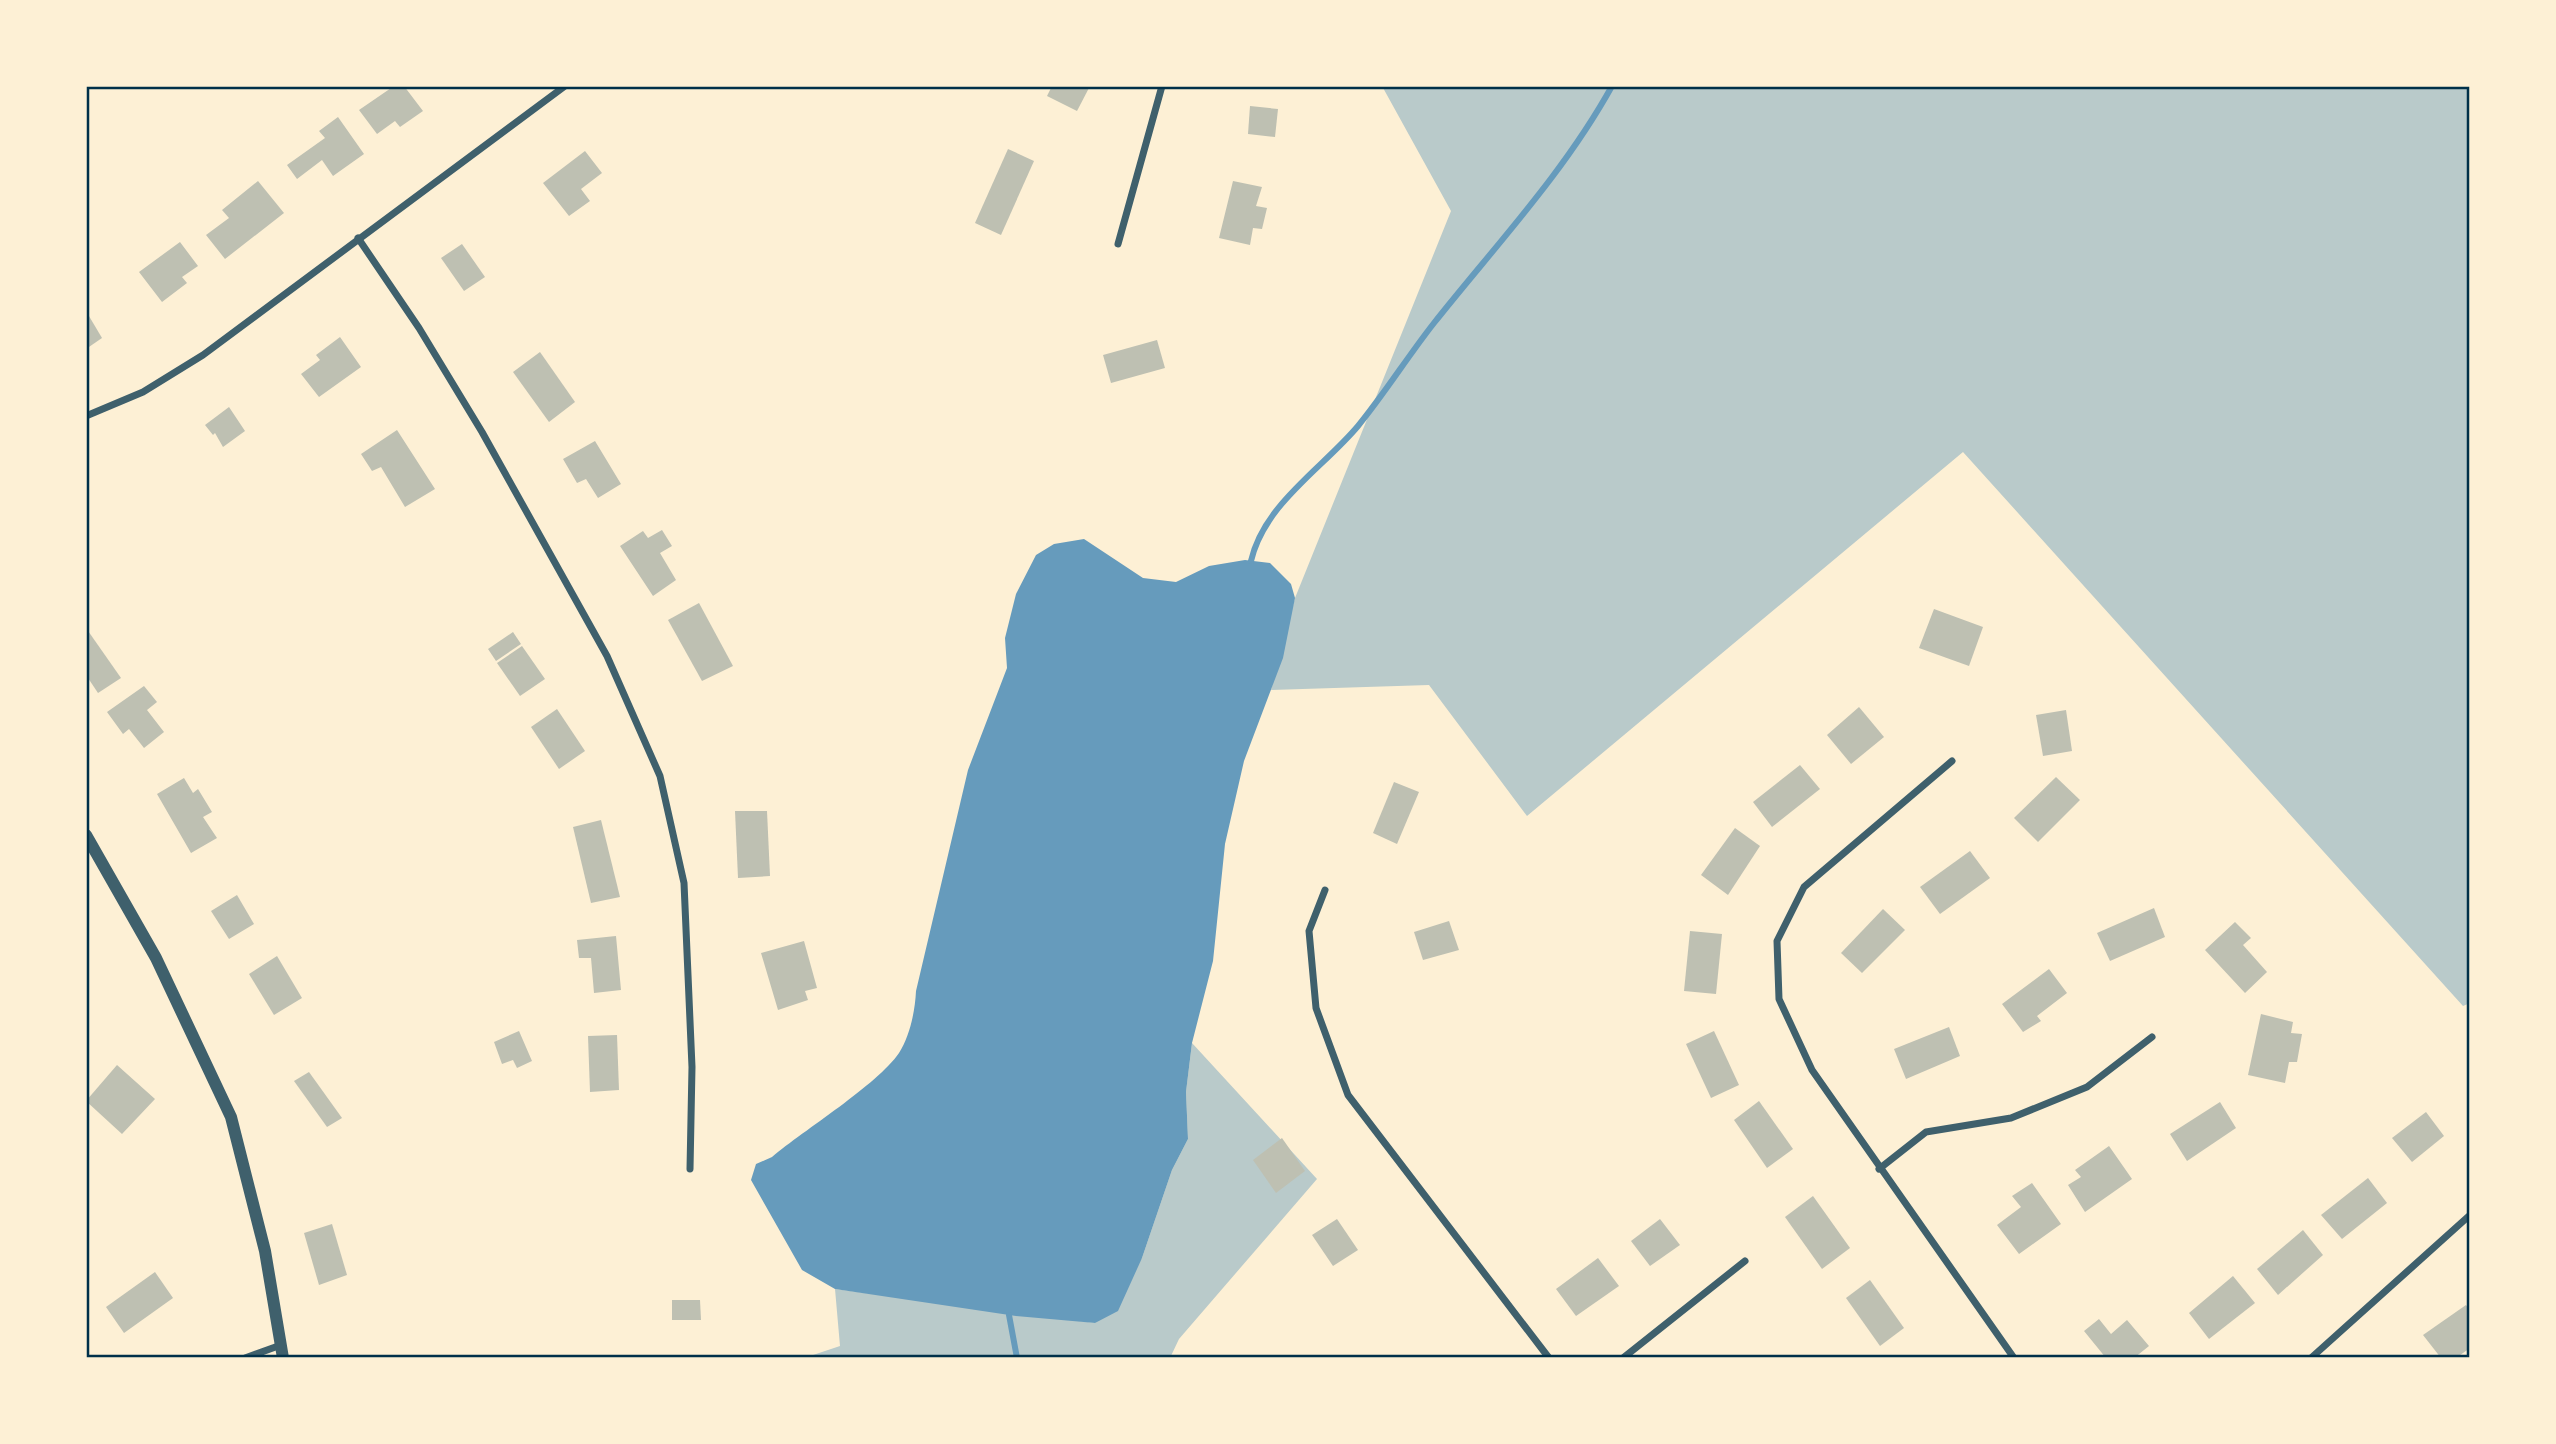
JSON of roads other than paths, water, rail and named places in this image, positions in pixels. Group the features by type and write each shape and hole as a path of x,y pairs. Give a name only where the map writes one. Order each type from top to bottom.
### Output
{"street":[{"path":"86,416 143,392 203,355 565,86"},
{"path":"1118,244 1162,86"},
{"path":"358,238 419,327 482,432 607,656 660,776 684,883 692,1067 690,1169"},
{"path":"1952,761 1804,887 1777,941 1779,999 1812,1070 2014,1358"},
{"path":"86,835 156,958 230,1117 265,1251 282,1352 245,1358"},
{"path":"1325,890 1309,931 1316,1008 1348,1095 1549,1358"},
{"path":"1879,1169 1926,1132 2011,1118 2087,1087 2152,1037"},
{"path":"2311,1358 2470,1215"},
{"path":"1623,1358 1745,1261"}],"water":[{"path":"1084,539 1143,578 1176,582 1209,566 1245,560 1270,563 1291,584 1295,598 1283,658 1244,761 1225,844 1213,961 1192,1043 1186,1092 1188,1139 1172,1170 1142,1258 1118,1311 1095,1323 1016,1316 835,1289 802,1270 751,1180 756,1164 772,1157 858,1093 889,1066 903,1046 911,1023 916,991 968,770 1007,668 1005,638 1016,594 1036,555 1054,544"}],"waterway":[{"path":"1251,561 1258,541 1281,504 1358,426 1434,323 1551,179 1612,86"},
{"path":"1009,1315 1017,1358"}]}
